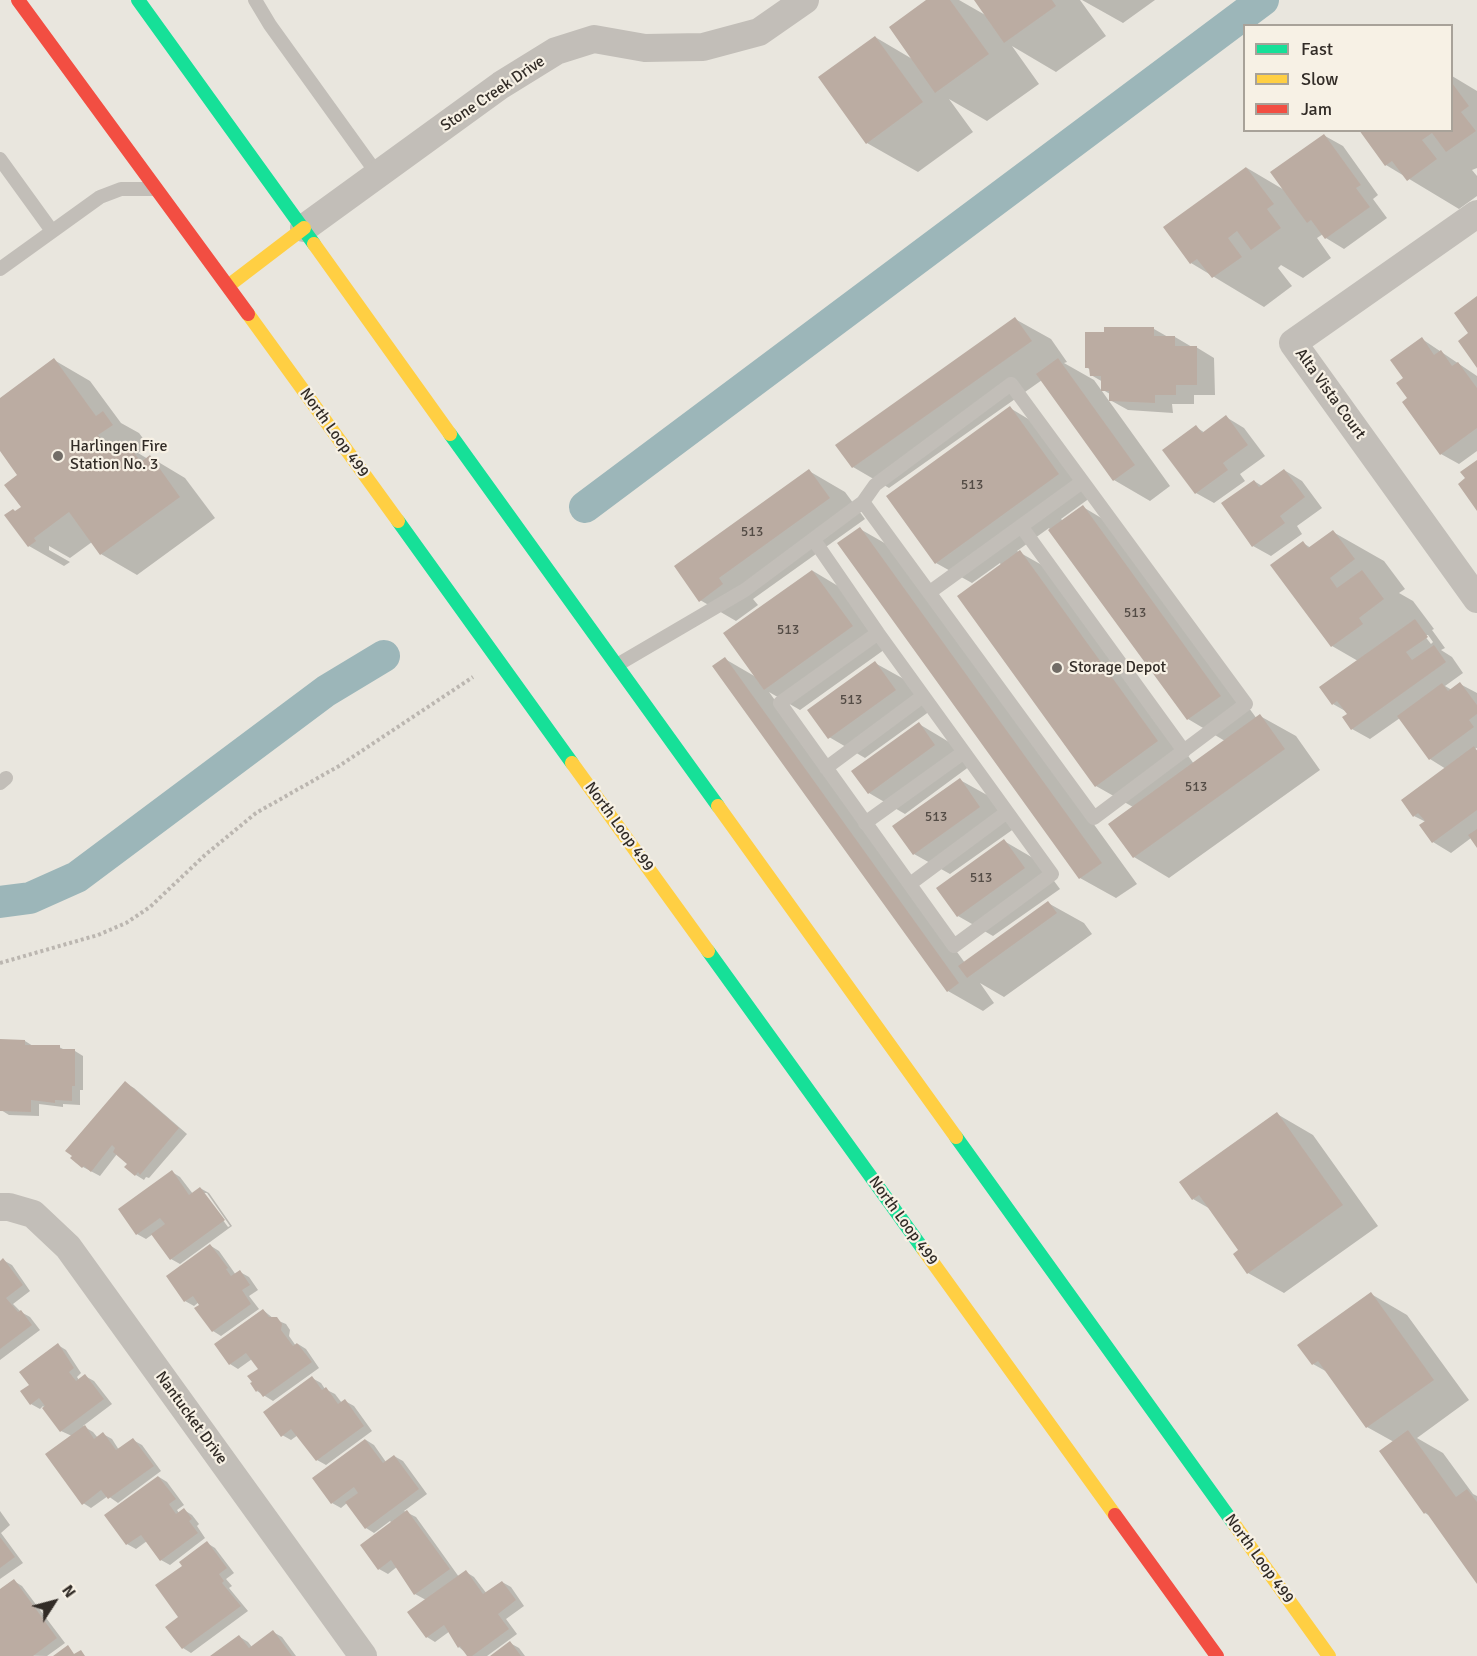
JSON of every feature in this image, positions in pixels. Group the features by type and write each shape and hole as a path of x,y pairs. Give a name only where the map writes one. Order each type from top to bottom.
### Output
{"main road":[{"name":"North Loop 499","path":"18,0 228,286 1217,1656"},
{"name":"North Loop 499","path":"138,0 1329,1656"},
{"path":"228,286 304,228"}],"street":[{"name":"Stone Creek Drive","path":"304,228 501,86 556,51 594,39 645,48 703,47 759,32 805,0"},
{"name":"Alta Vista Court","path":"1477,214 1293,343 1477,598"},
{"name":"Nantucket Drive","path":"0,1207 9,1207 33,1214 68,1247 363,1656"}],"lane":[{"path":"255,0 270,25 378,175"},
{"path":"0,159 52,231"},
{"path":"0,269 100,197 121,189 157,189"},
{"path":"617,665 745,590 864,502 875,485 1011,384 1246,704 1094,818 864,502"},
{"path":"930,592 1082,482"},
{"path":"1021,526 1184,751"},
{"path":"814,540 878,633 1052,874 954,945 780,703 878,633"},
{"path":"826,768 923,696"},
{"path":"865,823 964,752"},
{"path":"910,884 1007,812"}],"path":[{"path":"0,963 98,934 126,923 150,907 205,855 256,813 339,766 498,660"}],"building":[{"path":"926,0 950,0 989,54 935,93 889,27"},
{"path":"974,0 1052,0 1056,6 1004,43"},
{"path":"875,36 923,102 866,144 818,77"},
{"path":"1453,84 1469,106 1461,112 1476,131 1446,152 1432,133 1422,140 1437,159 1407,181 1392,161 1385,166 1360,132 1453,132"},
{"path":"1324,134 1361,185 1356,188 1370,207 1325,239 1311,220 1307,223 1270,172"},
{"path":"1246,167 1274,204 1267,209 1281,228 1251,250 1237,231 1228,238 1242,257 1212,278 1197,259 1190,264 1163,227"},
{"path":"1477,296 1477,368 1458,341 1468,333 1454,313"},
{"path":"1015,317 1032,341 852,468 835,445"},
{"path":"1104,327 1154,327 1154,336 1175,336 1175,346 1197,346 1197,385 1176,385 1176,395 1155,395 1155,403 1109,401 1109,391 1101,391 1101,376 1090,376 1089,368 1085,368 1085,332 1104,332"},
{"path":"1422,337 1434,355 1441,350 1452,366 1458,362 1477,388 1477,428 1440,455 1402,402 1407,398 1396,383 1403,378 1390,360"},
{"name":"Harlingen Fire Station No. 3","path":"54,358 96,416 103,411 113,425 98,435 114,457 129,446 141,462 150,455 180,497 100,555 69,512 34,538 36,541 28,547 4,515 21,507 4,485 17,475 0,451 0,398"},
{"path":"1058,358 1135,465 1113,481 1036,374"},
{"path":"1010,406 1059,474 935,564 886,496"},
{"path":"1226,415 1248,445 1223,463 1228,470 1195,494 1162,450 1196,425 1202,433"},
{"path":"1477,460 1477,511 1458,484 1465,478 1460,472"},
{"path":"809,469 830,498 719,578 723,584 699,602 674,566"},
{"path":"1284,469 1305,497 1280,516 1285,523 1252,547 1221,503 1254,480 1259,487"},
{"name":"Storage Depot","path":"1083,505 1221,696 1187,720 1048,530"},
{"path":"860,527 1102,863 1079,879 837,543"},
{"path":"1333,530 1355,559 1330,578 1337,588 1362,570 1384,599 1359,618 1363,624 1331,647 1270,565 1303,541 1308,548"},
{"name":"Storage Depot","path":"1020,550 1158,741 1095,787 957,596"},
{"path":"812,570 853,626 764,690 723,633"},
{"path":"1415,619 1428,637 1406,652 1412,660 1434,645 1446,662 1351,730 1342,717 1347,714 1337,701 1332,705 1319,687"},
{"path":"725,657 959,983 947,992 712,666"},
{"path":"875,661 896,690 828,739 807,710"},
{"path":"1460,682 1477,705 1477,714 1469,720 1474,727 1429,760 1397,716 1442,683 1448,691"},
{"path":"1260,714 1285,749 1133,858 1108,824"},
{"path":"919,722 935,745 868,794 851,771"},
{"path":"1474,746 1477,751 1477,810 1432,843 1419,825 1425,821 1418,813 1413,817 1401,800"},
{"path":"960,778 980,807 913,855 892,826"},
{"path":"1477,829 1477,848 1468,835"},
{"path":"1004,839 1025,868 957,917 936,888"},
{"path":"1048,901 1057,913 967,978 958,966"},
{"path":"0,1039 25,1040 25,1045 60,1045 60,1049 75,1049 75,1086 72,1086 72,1101 55,1100 55,1103 31,1100 31,1112 0,1111"},
{"path":"125,1081 179,1128 140,1175 138,1172 135,1176 124,1167 127,1164 113,1152 115,1148 112,1145 91,1172 84,1166 82,1168 65,1151"},
{"path":"1277,1112 1343,1205 1247,1274 1233,1254 1238,1250 1199,1195 1192,1200 1179,1182"},
{"path":"172,1170 189,1195 200,1187 225,1220 170,1260 151,1234 165,1224 160,1218 136,1235 118,1209"},
{"path":"210,1244 228,1268 226,1269 231,1276 240,1270 250,1285 242,1290 251,1304 212,1332 194,1308 199,1305 193,1296 184,1302 166,1276"},
{"path":"3,1258 23,1285 6,1298 18,1312 21,1310 32,1325 0,1349 0,1261"},
{"path":"1371,1292 1434,1380 1366,1428 1318,1361 1312,1365 1297,1345"},
{"path":"263,1309 269,1317 277,1317 282,1324 281,1330 293,1346 297,1343 312,1362 263,1397 258,1390 256,1392 247,1376 258,1369 246,1353 229,1365 214,1344"},
{"path":"58,1343 74,1368 69,1372 76,1381 85,1374 104,1399 60,1432 42,1408 45,1406 39,1398 30,1405 20,1391 29,1385 19,1372"},
{"path":"312,1376 322,1390 326,1387 338,1404 345,1399 364,1426 316,1461 291,1429 281,1437 263,1412"},
{"path":"85,1425 94,1439 103,1432 116,1450 133,1438 154,1466 108,1499 101,1490 82,1505 45,1454"},
{"path":"1408,1430 1456,1497 1467,1489 1477,1502 1477,1584 1379,1451"},
{"path":"365,1439 383,1463 394,1455 419,1489 365,1529 345,1502 358,1493 354,1487 331,1504 312,1478"},
{"path":"158,1476 176,1499 169,1504 176,1514 184,1508 192,1519 189,1521 198,1533 160,1561 141,1535 126,1545 104,1515"},
{"path":"407,1510 450,1569 414,1595 391,1560 378,1570 360,1545"},
{"path":"0,1537 15,1557 0,1568"},
{"path":"207,1541 227,1568 219,1574 224,1581 222,1583 241,1606 182,1649 165,1627 178,1617 155,1585 182,1566 179,1562"},
{"path":"466,1570 483,1594 502,1581 516,1600 498,1614 509,1629 472,1656 467,1656 460,1646 458,1648 444,1625 426,1638 407,1612"},
{"path":"14,1579 57,1638 33,1656 0,1656 0,1589"},
{"path":"273,1630 292,1656 210,1656 239,1635 249,1648"},
{"path":"510,1641 521,1656 490,1656"},
{"path":"68,1645 74,1654 81,1650 85,1656 53,1656"}],"waterway":[{"path":"585,507 1263,0"},
{"path":"0,902 30,898 77,877 326,691 384,656"}],"traffic: fast":[{"path":"138,0 314,244"},
{"path":"450,434 718,806"},
{"path":"398,521 572,763"},
{"path":"708,951 923,1249"},
{"path":"956,1137 1234,1524"}],"traffic: slow":[{"path":"228,286 304,228"},
{"path":"314,244 450,434"},
{"path":"248,314 398,521"},
{"path":"572,763 708,951"},
{"path":"718,806 956,1137"},
{"path":"923,1249 1115,1515"},
{"path":"1234,1524 1329,1656"}],"traffic: jam":[{"path":"18,0 248,314"},
{"path":"1115,1515 1217,1656"}],"place":[{"name":"Harlingen Fire Station No. 3","path":"58,456"},
{"name":"Storage Depot","path":"1057,668"}]}
